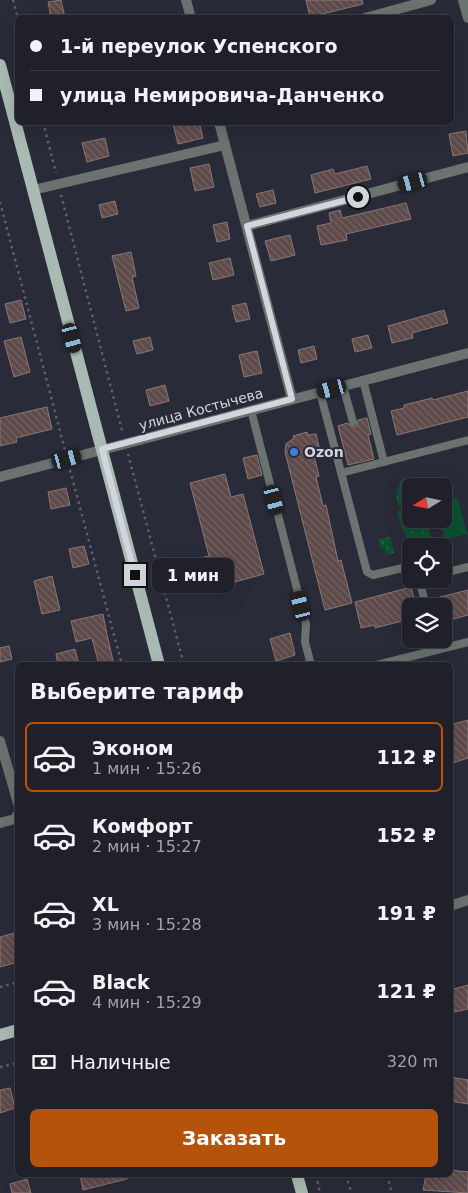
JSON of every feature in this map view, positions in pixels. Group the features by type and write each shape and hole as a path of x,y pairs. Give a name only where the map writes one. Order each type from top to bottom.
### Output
{"main road":[{"path":"0,66 15,124"},
{"path":"15,125 158,662"},
{"path":"0,1034 15,1031"},
{"path":"298,1177 302,1193"}],"street":[{"path":"186,0 190,15"},
{"path":"377,15 430,0"},
{"path":"463,0 468,18"},
{"path":"220,125 292,399"},
{"path":"32,190 224,145"},
{"path":"247,226 468,167"},
{"name":"улица Костычева","path":"0,477 468,353"},
{"path":"0,741 15,793"},
{"path":"0,823 15,819"},
{"path":"453,905 468,900"}],"lane":[{"path":"363,380 384,462"},
{"path":"343,386 353,422"},
{"path":"320,392 367,572 373,575 402,568"},
{"path":"251,410 306,624 305,642 310,662"},
{"path":"340,473 468,440"},
{"path":"452,571 468,567"},
{"path":"389,662 468,642"}],"path":[{"path":"13,0 17,15"},
{"path":"44,125 183,662"},
{"path":"0,202 121,662"},
{"path":"0,987 15,983"},
{"path":"0,1067 15,1064"},
{"path":"316,1177 320,1193"},
{"path":"346,1177 352,1193"},
{"path":"388,1177 392,1193"}],"green space":[{"path":"402,477 405,478 402,478 402,506 399,507 396,496"},
{"path":"457,497 467,534 445,538 442,528 452,528 452,499"},
{"path":"402,511 402,527 397,512"},
{"path":"402,528 428,528 431,538 408,538"},
{"path":"390,537 394,553 386,555 384,548 381,549 378,539"}],"building":[{"path":"61,0 64,15 50,15 48,2"},
{"path":"306,0 362,0 363,4 318,15 310,15"},
{"path":"173,125 200,125 203,138 178,144"},
{"path":"466,131 468,153 453,156 449,134"},
{"path":"105,138 109,156 87,162 82,143"},
{"path":"209,164 214,187 195,191 190,168"},
{"path":"367,166 371,179 315,193 311,175 333,169 335,174"},
{"path":"273,190 276,203 260,207 256,194"},
{"path":"115,201 118,214 102,218 99,205"},
{"path":"406,203 411,219 346,234 347,240 321,245 317,226 331,223 329,213 340,210 342,218"},
{"path":"227,222 230,239 217,242 213,225"},
{"path":"290,235 295,255 271,261 265,241"},
{"path":"131,252 136,276 132,277 139,308 126,311 112,256"},
{"path":"230,258 234,275 213,280 209,263"},
{"path":"21,300 26,319 10,323 5,304"},
{"path":"246,303 250,319 236,322 232,306"},
{"path":"444,310 448,323 412,333 413,338 392,343 388,326"},
{"path":"368,335 372,348 355,352 352,339"},
{"path":"21,337 30,372 14,377 4,341"},
{"path":"150,337 153,350 137,354 133,341"},
{"path":"314,346 317,359 301,363 298,350"},
{"path":"257,351 262,373 244,377 239,355"},
{"path":"165,385 169,401 150,406 146,390"},
{"path":"468,391 468,417 397,435 391,411 404,408 404,405"},
{"path":"47,407 52,429 16,438 17,442 0,446 0,418"},
{"path":"367,418 371,434 368,435 374,459 348,465 338,426 347,423 354,427 357,426 358,420"},
{"path":"307,432 308,435 316,434 321,455 314,456 319,476 316,477 323,506 326,505 338,561 341,560 352,603 325,610 285,452 286,444 294,438 293,436"},
{"path":"257,455 262,475 248,479 243,458"},
{"path":"225,474 231,497 243,494 264,574 231,583 233,587 213,592 204,557 209,556 190,483"},
{"path":"66,488 70,505 51,509 48,492"},
{"path":"84,546 89,564 73,568 69,549"},
{"path":"52,576 60,610 42,614 34,581"},
{"path":"407,588 411,588 414,598 402,598 402,621 375,628 375,625 361,628 355,602"},
{"path":"468,590 468,615 452,619 452,598 440,597"},
{"path":"103,614 113,662 98,662 92,638 76,642 71,621"},
{"path":"290,633 295,655 276,661 270,639"},
{"path":"9,646 12,659 0,662 0,648"},
{"path":"75,649 78,662 57,662 56,654"},
{"path":"468,720 468,758 453,763 453,724"},
{"path":"15,933 15,963 0,967 0,937"},
{"path":"468,985 468,1009 453,1012 453,989"},
{"path":"453,1078 468,1080 468,1104 453,1102"},
{"path":"10,1088 15,1108 0,1113 0,1090"},
{"path":"453,1170 468,1172 468,1193 423,1190 426,1177 453,1177"},
{"path":"80,1177 127,1177 127,1179 83,1190"},
{"path":"27,1179 31,1193 12,1193 10,1184"}],"place":[{"name":"Ozon","path":"294,452"}],"route":[{"path":"135,575 102,449 292,399 247,226 358,197"}]}
